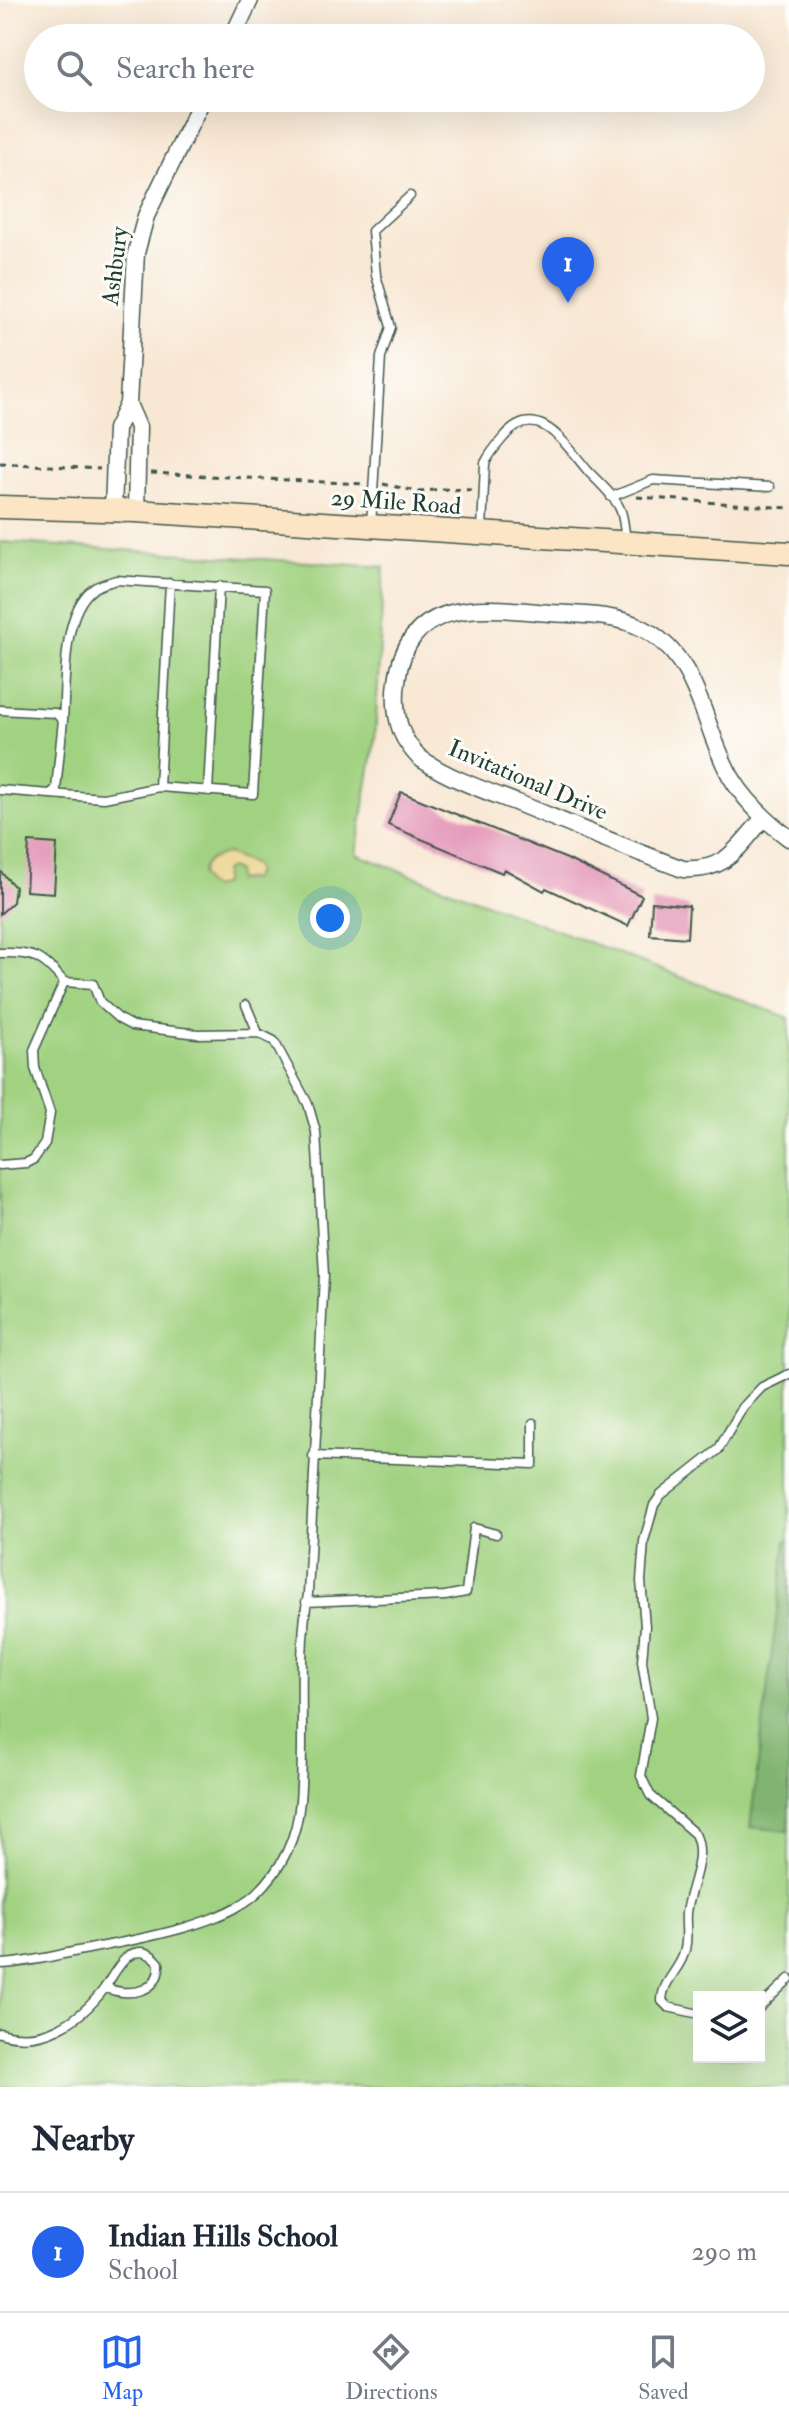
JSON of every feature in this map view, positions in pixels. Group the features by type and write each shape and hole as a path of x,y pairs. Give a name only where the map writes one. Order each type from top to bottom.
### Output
{"street":[{"path":"239,24 250,0"},
{"name":"Ashbury","path":"128,404 136,253 140,234 196,112"},
{"path":"113,511 116,429 128,404"},
{"path":"128,404 138,427 136,511"},
{"name":"29 Mile Road","path":"0,507 136,511 789,553"},
{"name":"Invitational Drive","path":"763,819 723,862 709,868 683,869 484,790 425,762 407,744 396,711 398,672 407,646 435,618 460,609 496,608 602,617 627,621 646,630 680,660 692,681 731,776 763,819 789,838"}],"lane":[{"path":"371,527 381,357 391,327 376,275 372,231 410,196"},
{"path":"482,534 485,463 490,453 515,427 532,421 541,423 564,443 620,508 627,544"},
{"path":"611,497 653,480 770,487"},
{"path":"0,790 50,794 104,798 159,787 253,794 265,590 116,580 94,588 80,604 70,627 56,789 50,794"},
{"path":"159,787 170,583"},
{"path":"208,791 219,586"},
{"path":"0,710 55,713 63,720"},
{"path":"0,953 34,955 47,962 64,982 93,984 100,1002 132,1026 198,1034 258,1033 274,1041 287,1060 308,1104 316,1132 324,1275 302,1629 300,1802 294,1835 280,1867 255,1895 228,1911 191,1925 39,1959 0,1964"},
{"path":"0,1165 26,1163 34,1159 45,1143 50,1113 35,1068 34,1050 64,982"},
{"path":"246,1005 258,1033"},
{"path":"693,2013 668,2007 662,2001 664,1986 685,1949 686,1912 698,1863 699,1842 695,1834 650,1795 641,1776 651,1718 642,1661 645,1626 641,1581 644,1541 654,1505 661,1495 718,1450 743,1407 762,1387 789,1374"},
{"path":"313,1456 533,1464 533,1423"},
{"path":"306,1602 445,1596 466,1592 474,1528 496,1534"},
{"path":"0,2033 26,2037 57,2029 78,2016 121,1964 135,1952 150,1953 159,1963 156,1980 148,1988 122,1993 105,1987"},
{"path":"765,2002 789,1979"}],"path":[{"path":"0,463 114,471"},
{"path":"137,472 375,484 421,492 439,489 484,491"},
{"path":"627,490 639,499 789,508"}],"green space":[{"path":"0,542 384,567 375,739 356,854 789,1018 789,1539 786,1541 772,1829 789,1831 789,2087 0,2087"},
{"path":"789,1539 789,1831 750,1827 786,1541"}],"sand":[{"path":"227,854 254,865 256,872 252,879 237,881 236,871 230,868 224,871 223,884 213,888 206,885 201,875 206,863"}],"building":[{"path":"401,792 567,859 642,896 628,926 546,888 544,891 504,869 502,873 388,825"},
{"path":"29,842 57,844 54,893 26,891"},
{"path":"0,871 15,887 13,902 0,914"},
{"path":"652,902 689,906 687,938 650,935"}],"place":[{"name":"Indian Hills School","path":"568,303"}]}
